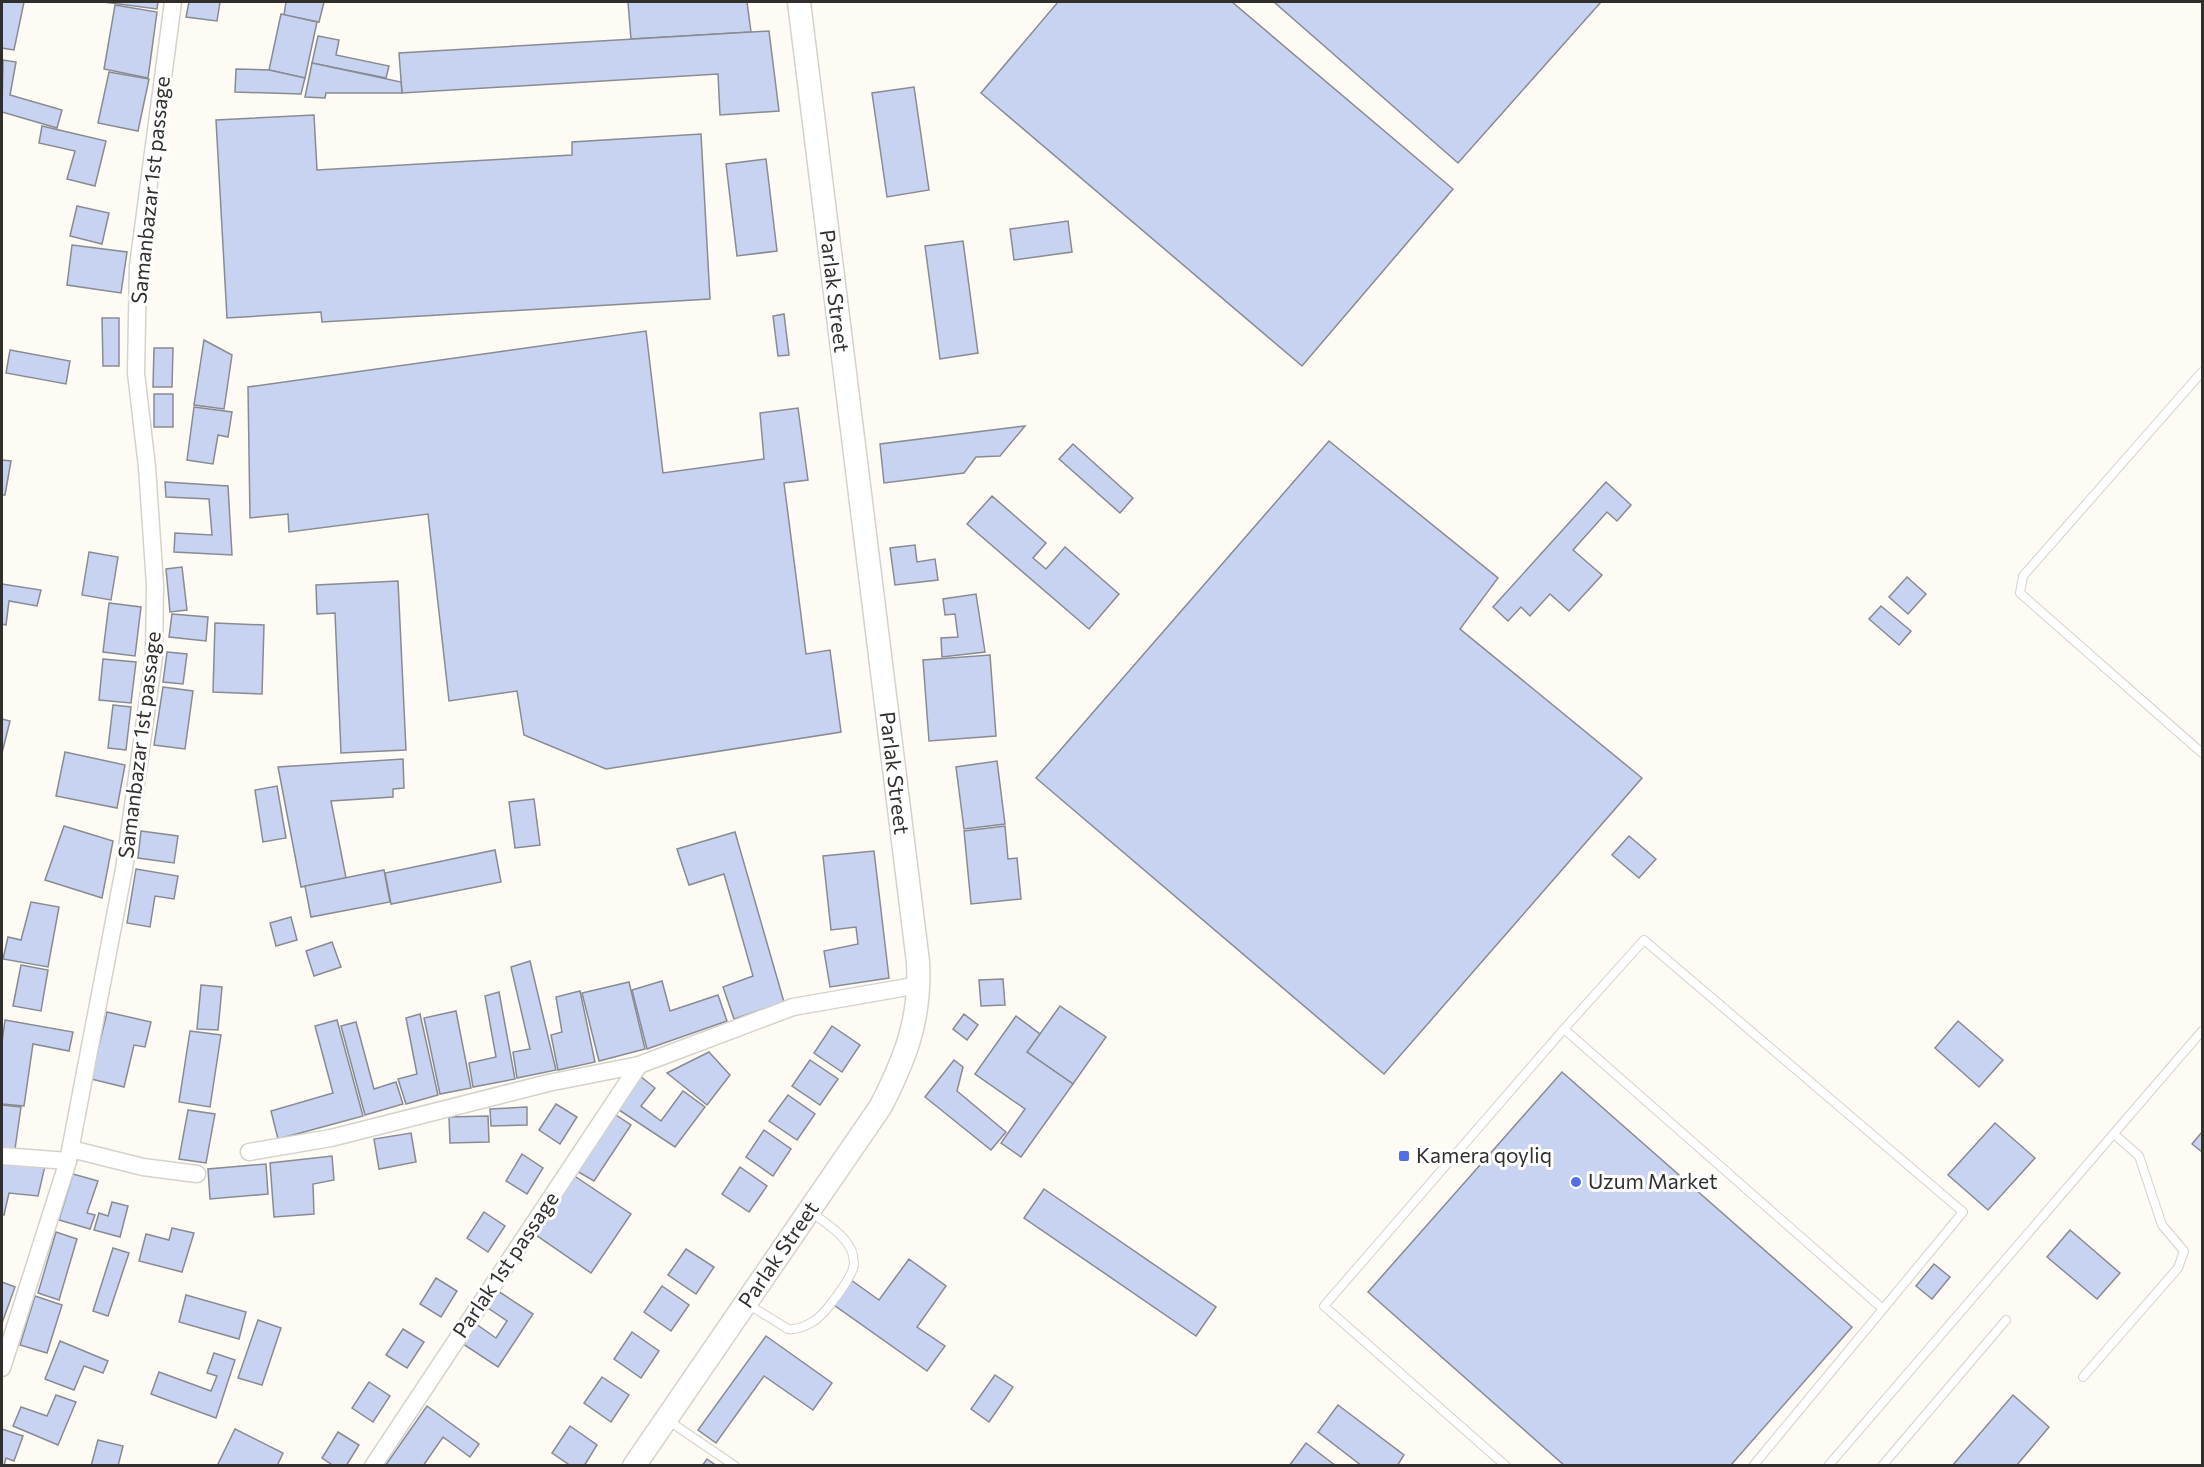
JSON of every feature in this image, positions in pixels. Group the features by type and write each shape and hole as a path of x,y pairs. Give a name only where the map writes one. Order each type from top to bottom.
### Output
{"main road":[{"name":"Parlak Street","path":"634,1466 876,1114 898,1072 911,1038 917,1012 919,986 798,2"}],"street":[{"name":"Samanbazar 1st passage","path":"2,1368 70,1155 124,869 154,657 156,613 147,467 136,373 138,266 173,2"},
{"path":"249,1152 331,1138 548,1083 639,1065 793,1007 919,986"},
{"name":"Parlak 1st passage","path":"373,1466 639,1065"},
{"path":"2,1156 70,1155 197,1174"}],"lane":[{"path":"2202,372 2023,576 2020,593 2202,753"},
{"path":"1506,1466 1324,1306 1644,940 1963,1212 1753,1466"},
{"path":"1564,1029 1882,1309"},
{"path":"1828,1466 2202,1031"},
{"path":"2083,1377 2178,1268 2184,1251 2162,1225 2139,1156 2114,1134"},
{"path":"746,1303 788,1329 794,1329 816,1320 852,1272 855,1263 845,1239 809,1210"},
{"path":"1882,1466 2006,1320"},
{"path":"666,1418 735,1466"}],"building":[{"path":"2,2 24,2 14,50 2,48"},
{"path":"103,2 158,2 157,9"},
{"path":"189,2 220,2 217,21 186,17"},
{"path":"286,2 324,2 319,22 284,15"},
{"path":"628,2 747,2 751,32 631,39"},
{"path":"1058,2 1232,2 1453,189 1302,366 981,93"},
{"path":"1274,2 1601,2 1458,163"},
{"path":"115,5 157,12 148,78 104,69"},
{"path":"281,14 317,22 305,78 269,70"},
{"path":"769,31 779,111 720,115 718,74 402,93 399,53"},
{"path":"318,36 339,40 336,55 389,66 386,78 312,63"},
{"path":"3,60 16,62 10,95 62,110 57,128 2,112"},
{"path":"312,63 401,82 402,93 326,93 325,98 305,97"},
{"path":"236,69 269,70 305,78 301,94 235,92"},
{"path":"109,72 149,79 138,131 98,123"},
{"path":"914,87 929,190 887,197 872,93"},
{"path":"314,115 317,170 572,155 572,142 701,134 710,299 322,322 321,312 227,318 216,120"},
{"path":"42,126 106,141 95,186 67,179 75,151 39,143"},
{"path":"766,159 777,251 737,256 726,164"},
{"path":"77,206 109,213 102,244 70,236"},
{"path":"1068,221 1072,252 1014,260 1010,229"},
{"path":"963,241 978,353 940,359 925,246"},
{"path":"72,245 127,252 121,293 67,285"},
{"path":"784,314 789,355 778,356 773,316"},
{"path":"102,318 119,318 119,366 103,366"},
{"path":"646,331 663,473 764,459 760,413 798,408 808,480 784,483 806,654 830,650 841,732 606,769 524,735 517,691 449,701 428,514 289,532 288,514 250,518 248,387"},
{"path":"204,340 232,355 224,409 194,405"},
{"path":"154,348 173,348 172,387 153,387"},
{"path":"10,350 70,361 66,384 6,373"},
{"path":"154,394 173,394 173,427 154,427"},
{"path":"194,407 232,412 228,437 218,435 213,464 187,460"},
{"path":"1025,426 1000,456 976,457 964,473 884,483 880,444"},
{"path":"1329,441 1498,578 1460,629 1642,778 1384,1074 1036,778"},
{"path":"1073,444 1133,498 1120,513 1059,459"},
{"path":"2,460 11,461 5,495 2,495"},
{"path":"165,482 228,486 232,555 174,552 175,533 212,535 209,499 166,497"},
{"path":"1606,482 1631,505 1617,521 1607,512 1573,550 1602,575 1569,611 1550,594 1530,616 1521,607 1508,621 1493,607"},
{"path":"992,496 1046,543 1033,558 1046,569 1065,547 1119,594 1089,629 967,524"},
{"path":"915,545 917,562 935,559 938,580 895,585 890,548"},
{"path":"89,552 118,557 111,600 82,595"},
{"path":"182,567 187,610 170,612 166,569"},
{"path":"1907,577 1926,594 1908,614 1889,597"},
{"path":"398,581 406,750 341,753 335,613 317,614 316,585"},
{"path":"2,584 41,590 37,606 9,601 6,625 2,624"},
{"path":"976,594 985,652 942,657 941,638 958,637 955,614 945,615 943,599"},
{"path":"109,603 141,607 135,656 103,652"},
{"path":"1881,606 1911,631 1899,645 1869,619"},
{"path":"172,614 208,617 206,641 169,637"},
{"path":"215,623 264,625 262,694 213,692"},
{"path":"167,652 187,654 183,684 163,682"},
{"path":"990,655 996,736 929,741 923,660"},
{"path":"103,659 136,662 131,703 99,700"},
{"path":"163,687 193,691 185,749 154,745"},
{"path":"113,705 131,707 126,750 108,748"},
{"path":"2,719 10,721 2,753"},
{"path":"65,752 125,765 117,808 56,796"},
{"path":"403,759 404,788 393,789 393,797 331,801 346,878 301,887 278,767"},
{"path":"997,761 1005,824 964,829 956,767"},
{"path":"277,786 286,838 263,842 255,790"},
{"path":"534,799 540,845 515,848 509,802"},
{"path":"64,826 113,841 102,898 45,880"},
{"path":"1005,826 1008,859 1017,858 1021,899 971,904 964,831"},
{"path":"141,831 178,836 174,863 138,858"},
{"path":"735,832 784,1002 734,1019 723,987 753,976 724,874 689,885 677,849"},
{"path":"1629,836 1656,859 1639,878 1612,855"},
{"path":"495,850 501,882 391,904 385,873"},
{"path":"874,851 889,978 830,987 824,951 858,944 856,927 831,930 823,856"},
{"path":"136,869 178,876 174,899 155,896 150,927 127,923"},
{"path":"384,870 390,902 311,917 305,886"},
{"path":"31,902 59,907 48,967 3,959 8,937 21,940"},
{"path":"291,917 297,940 276,946 270,923"},
{"path":"332,942 341,967 314,976 306,951"},
{"path":"530,961 556,1070 517,1078 513,1052 530,1049 511,967"},
{"path":"21,965 48,970 41,1011 13,1006"},
{"path":"1003,979 1005,1005 981,1006 979,980"},
{"path":"662,981 670,1011 718,995 727,1021 647,1049 632,990"},
{"path":"629,982 645,1049 599,1061 582,993"},
{"path":"201,985 222,987 218,1030 197,1029"},
{"path":"580,991 595,1062 558,1070 551,1035 562,1032 556,997"},
{"path":"499,992 515,1079 473,1087 469,1063 496,1057 485,996"},
{"path":"1060,1006 1106,1037 1073,1084 1027,1052"},
{"path":"456,1011 471,1088 440,1094 424,1018"},
{"path":"107,1012 151,1022 145,1047 134,1045 124,1087 91,1079"},
{"path":"420,1014 438,1095 406,1104 398,1079 417,1074 406,1018"},
{"path":"964,1014 978,1025 967,1040 953,1029"},
{"path":"1016,1016 1040,1034 1027,1052 1073,1084 1021,1157 1001,1143 1025,1109 975,1074"},
{"path":"5,1020 73,1032 69,1051 33,1044 24,1106 2,1104 2,1042"},
{"path":"337,1020 363,1116 278,1139 271,1111 333,1093 315,1026"},
{"path":"1958,1021 2003,1060 1979,1087 1935,1048"},
{"path":"356,1022 374,1089 396,1082 403,1104 365,1115 341,1026"},
{"path":"832,1026 860,1045 842,1072 814,1053"},
{"path":"190,1031 221,1035 210,1107 179,1102"},
{"path":"709,1052 730,1075 707,1105 667,1073"},
{"path":"810,1060 838,1079 820,1105 792,1086"},
{"path":"954,1060 963,1067 957,1091 1006,1132 991,1150 925,1097"},
{"name":"Uzum Market","path":"1562,1072 1852,1327 1730,1466 1565,1466 1368,1292"},
{"path":"640,1076 655,1088 641,1106 661,1121 683,1091 705,1107 675,1147 616,1108"},
{"path":"788,1095 815,1114 797,1140 769,1121"},
{"path":"556,1104 577,1117 560,1144 539,1130"},
{"path":"2,1105 21,1107 14,1156 2,1154"},
{"path":"527,1107 527,1125 491,1126 490,1109"},
{"path":"188,1110 215,1114 206,1163 179,1159"},
{"path":"613,1113 631,1125 594,1181 575,1170"},
{"path":"488,1116 489,1142 450,1143 449,1117"},
{"path":"1995,1123 2035,1158 1988,1210 1948,1175"},
{"path":"764,1130 791,1149 773,1176 746,1157"},
{"path":"2202,1132 2202,1152 2192,1144"},
{"path":"411,1133 416,1162 379,1169 374,1139"},
{"path":"522,1154 543,1168 527,1194 506,1181"},
{"path":"332,1156 334,1180 313,1184 314,1214 274,1217 270,1163"},
{"path":"2,1161 45,1166 38,1196 9,1193 4,1215 2,1214"},
{"path":"266,1164 268,1194 210,1199 208,1169"},
{"path":"740,1167 767,1186 749,1212 722,1194"},
{"path":"73,1174 98,1181 87,1213 95,1215 90,1229 59,1220"},
{"path":"573,1175 631,1214 591,1273 533,1233"},
{"path":"1044,1189 1216,1307 1196,1336 1024,1218"},
{"path":"112,1202 128,1206 120,1237 94,1230 99,1213 108,1216"},
{"path":"484,1212 505,1226 488,1252 467,1238"},
{"path":"172,1228 194,1233 182,1272 139,1261 146,1234 169,1240"},
{"path":"2070,1230 2120,1273 2097,1299 2047,1257"},
{"path":"56,1232 77,1239 59,1300 38,1293"},
{"path":"113,1248 129,1253 108,1316 93,1311"},
{"path":"686,1249 714,1267 696,1294 668,1275"},
{"path":"909,1259 946,1286 917,1327 945,1346 927,1371 834,1305 851,1280 879,1300"},
{"path":"1934,1264 1950,1277 1932,1299 1916,1286"},
{"path":"436,1278 457,1291 441,1317 420,1304"},
{"path":"2,1282 15,1287 2,1323"},
{"path":"662,1286 689,1305 671,1331 644,1312"},
{"path":"498,1291 533,1314 498,1367 463,1344 476,1324 496,1338 507,1321 488,1308"},
{"path":"186,1295 246,1312 239,1339 179,1322"},
{"path":"35,1296 62,1305 47,1353 20,1345"},
{"path":"258,1320 281,1328 262,1385 238,1378"},
{"path":"403,1329 424,1342 407,1368 386,1355"},
{"path":"632,1332 659,1351 641,1378 614,1359"},
{"path":"766,1336 832,1383 813,1410 764,1376 716,1443 698,1430"},
{"path":"60,1341 108,1361 103,1373 84,1366 74,1390 45,1379"},
{"path":"214,1353 235,1360 216,1418 151,1394 159,1372 211,1391 217,1376 207,1373"},
{"path":"995,1375 1013,1387 989,1422 971,1409"},
{"path":"602,1377 629,1395 611,1422 584,1403"},
{"path":"369,1382 390,1396 373,1422 352,1408"},
{"path":"56,1395 76,1402 58,1445 13,1426 21,1407 47,1416"},
{"path":"2013,1395 2049,1427 2016,1466 1952,1466"},
{"path":"1338,1405 1404,1455 1397,1466 1362,1466 1318,1432"},
{"path":"427,1406 479,1444 470,1457 443,1437 423,1466 385,1466"},
{"path":"570,1426 597,1445 584,1466 571,1466 552,1453"},
{"path":"2,1429 23,1436 14,1461 6,1458 4,1466 2,1466"},
{"path":"235,1429 283,1453 277,1466 217,1466"},
{"path":"338,1432 359,1445 346,1466 334,1466 322,1458"},
{"path":"98,1440 123,1446 118,1466 91,1466"},
{"path":"1306,1443 1336,1466 1289,1466"},
{"path":"707,1459 717,1466 702,1466"}],"place":[{"name":"Kamera qoyliq","path":"1404,1156"},
{"name":"Uzum Market","path":"1576,1182"}]}
